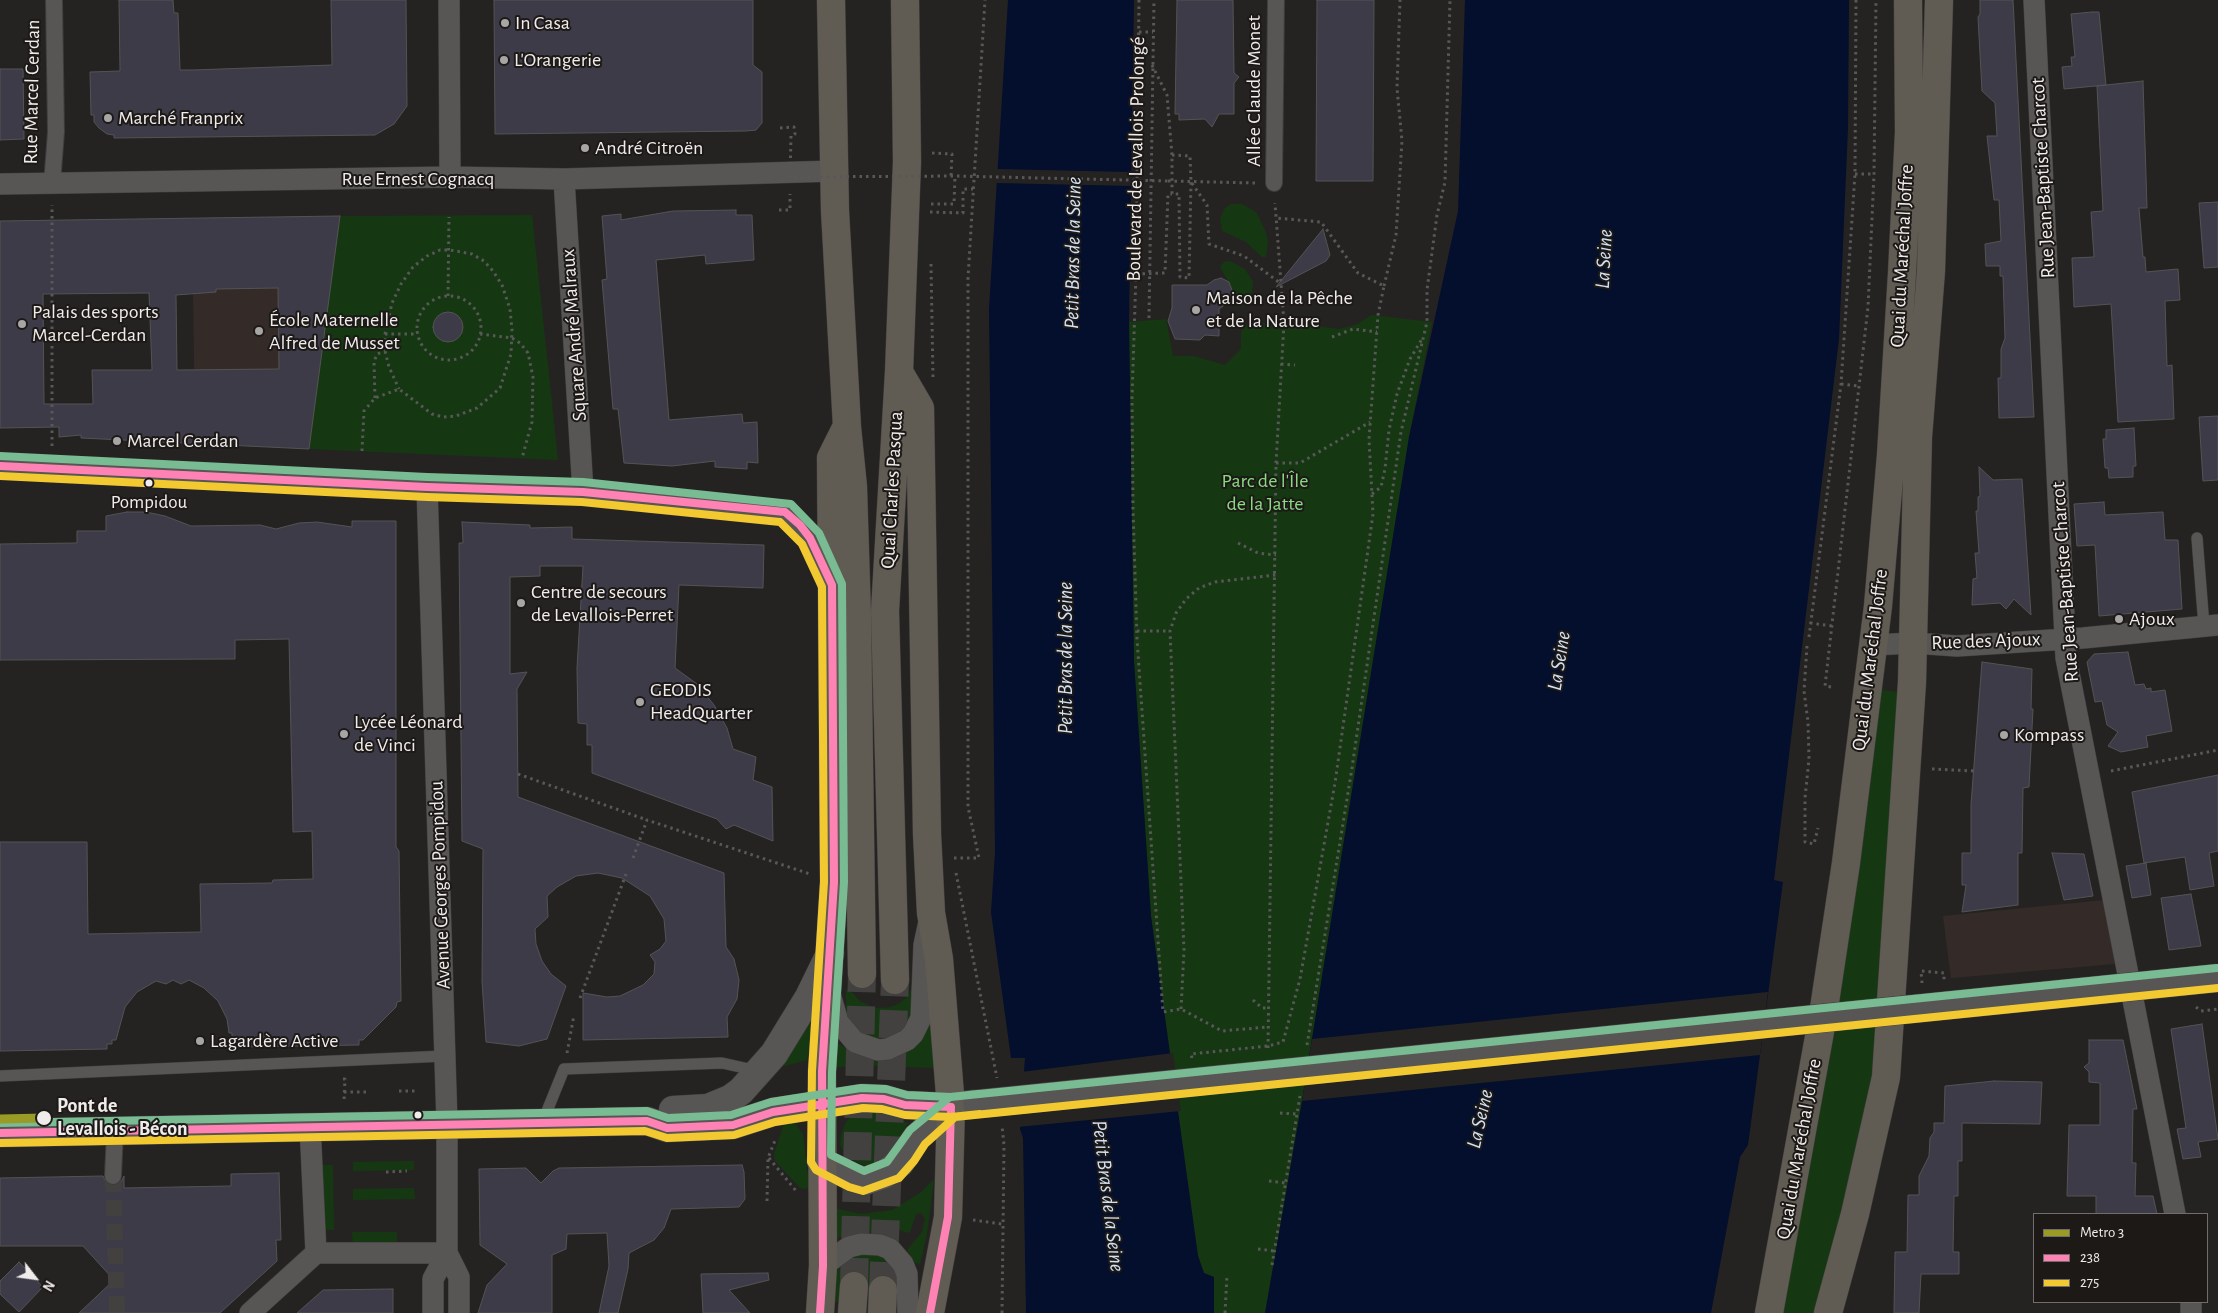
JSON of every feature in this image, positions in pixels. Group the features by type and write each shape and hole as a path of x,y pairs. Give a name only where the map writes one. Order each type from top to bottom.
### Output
{"main road":[{"name":"Quai Charles Pasqua","path":"831,0 835,171 847,427 853,487 857,606 862,974"},
{"name":"Quai Charles Pasqua","path":"894,980 885,611 899,372 907,162 905,0"},
{"name":"Quai du Maréchal Joffre","path":"1769,1313 1825,1006 1846,863 1873,645 1890,465 1902,273 1909,132 1908,0"},
{"name":"Quai du Maréchal Joffre","path":"1828,1313 1855,1214 1886,1077 1913,643 1918,437 1931,271 1939,0"},
{"path":"899,372 920,408 927,824 931,913 964,1105 948,1217 930,1313"},
{"path":"820,1313 822,1266 822,1103 834,882 831,458 847,427"},
{"path":"647,1121 671,1110 697,1109 719,1104 741,1090 760,1072 774,1054 829,966"},
{"path":"0,1133 447,1123 647,1121 667,1128 733,1125 773,1112 822,1103 873,1097 905,1105 964,1105 2218,978"},
{"path":"821,1161 853,1178 865,1181 883,1175 896,1167 917,1137 964,1105"},
{"path":"852,1313 854,1286"}],"street":[{"name":"Rue Marcel Cerdan","path":"52,184 56,132 54,0"},
{"path":"449,0 450,177"},
{"name":"Allée Claude Monet","path":"1274,183 1276,0"},
{"name":"Rue Jean-Baptiste Charcot","path":"2034,0 2066,658 2175,1213"},
{"name":"Rue Ernest Cognacq","path":"0,184 450,177 564,179 835,171"},
{"name":"Square André Malraux","path":"564,179 583,492"},
{"path":"0,466 428,487 583,492 785,512 810,538 832,585"},
{"name":"Avenue Georges Pompidou","path":"428,487 446,1056 447,1252 459,1276 459,1313"},
{"name":"Rue des Ajoux","path":"1873,645 1913,643 1957,646 2211,626"},
{"path":"829,966 834,1013 848,1036 871,1049 888,1049 898,1045 913,1034 921,1018 924,945 931,913"},
{"path":"310,1125 316,1253"},
{"path":"114,1176 115,1131"},
{"path":"822,1266 849,1247 861,1244 880,1245 890,1249 903,1264 907,1274 908,1313"},
{"path":"250,1313 316,1253 447,1252"},
{"name":"Avenue Georges Pompidou","path":"433,1313 433,1279 447,1252"}],"lane":[{"path":"2197,538 2211,626"},
{"path":"0,1076 446,1056"},
{"path":"543,1122 564,1069 722,1063 760,1072"}],"path":[{"path":"985,0 968,278 968,807 979,858 953,858 997,1082"},
{"path":"1139,0 1136,274 1132,397 1137,631 1163,1012 1181,1009 1222,1031 1268,1027"},
{"name":"Boulevard de Levallois Prolongé","path":"1149,318 1148,273 1154,0"},
{"path":"790,177 953,176 1274,183 1284,323 1276,463 1276,575 1268,1046 1283,1042 1300,979 1347,712 1373,514 1371,422 1377,332 1384,286 1396,235 1402,141 1397,88 1400,0"},
{"path":"1307,1048 1352,768 1401,432 1427,322 1428,281 1437,214 1445,182 1450,0"},
{"path":"1808,637 1841,384 1855,174 1856,0"},
{"path":"1831,687 1825,686 1868,307 1874,174 1876,0"},
{"path":"1139,32 1153,32"},
{"path":"1152,64 1167,95 1172,155 1169,181 1172,194"},
{"path":"779,210 790,210 791,136 795,134 794,127 780,128"},
{"path":"929,204 954,204 952,154 930,153 930,161"},
{"path":"1136,274 1165,273 1168,194 1179,194 1180,277 1189,278 1190,156 1172,155"},
{"path":"929,178 930,170"},
{"path":"1855,174 1874,174"},
{"path":"1191,182 1207,205 1209,244 1244,256 1280,283"},
{"path":"52,184 52,451"},
{"path":"930,212 963,213 963,189 973,188"},
{"path":"929,196 930,222"},
{"path":"448,296 449,217"},
{"path":"1276,218 1321,222 1358,273 1384,286"},
{"path":"440,250 450,250 472,254 484,261 493,271 508,299 512,338 508,368 500,388 484,404 467,413 443,417 432,414 399,390 385,351 385,334 392,303 401,284 413,267 427,256 440,250"},
{"path":"920,408 933,384 931,260"},
{"path":"448,296 466,301 473,307 480,324 480,334 471,351 454,359 444,360 426,351 417,334 419,315 424,308 439,297 448,296"},
{"path":"1332,337 1353,329 1377,332"},
{"path":"385,334 417,334"},
{"path":"480,334 512,338 520,343 528,353 533,377 532,422 522,458"},
{"path":"1372,495 1380,487 1383,478 1389,430 1397,394 1410,359 1424,336"},
{"path":"375,398 374,362 377,354 385,351"},
{"path":"1282,364 1295,365"},
{"path":"1841,384 1859,386"},
{"path":"362,451 364,411 375,398 399,390"},
{"path":"1276,463 1300,464 1371,422"},
{"path":"1238,544 1258,553 1276,554"},
{"path":"1181,1009 1184,940 1170,630 1181,606 1199,588 1215,582 1276,575"},
{"path":"1810,623 1832,626"},
{"path":"1137,631 1170,630"},
{"path":"1807,646 1804,691 1808,722 1809,759 1805,798 1805,842 1814,844 1818,828"},
{"path":"2089,776 2218,750"},
{"path":"1906,768 1974,771"},
{"path":"518,774 647,820 834,882"},
{"path":"633,858 647,820"},
{"path":"580,998 626,874"},
{"path":"1921,971 1922,984"},
{"path":"1944,973 1946,981"},
{"path":"1253,1000 1262,1008 1268,1008"},
{"path":"564,1069 574,1015"},
{"path":"1272,1266 1301,1086"},
{"path":"399,1091 417,1091"},
{"path":"344,1092 367,1092"},
{"path":"1280,1113 1296,1114"},
{"path":"1001,1118 1004,1145 1002,1313"},
{"path":"767,1201 768,1158 801,1197"},
{"path":"386,1172 406,1172"},
{"path":"1269,1181 1285,1183"},
{"path":"1258,1249 1274,1251"},
{"path":"1225,1313 1227,1275"}],"shaded area":[{"name":"École Maternelle Alfred de Musset","path":"340,216 309,449 195,424 192,219"},
{"path":"2105,900 2115,964 1951,978 1943,916"}],"green space":[{"path":"1231,204 1242,204 1256,212 1266,232 1268,242 1266,257 1262,257 1246,242 1222,231 1220,218 1225,208"},
{"path":"532,215 558,460 309,449 340,216"},
{"path":"1230,261 1245,269 1253,282 1251,296 1243,306 1226,304 1232,297 1233,290 1220,267 1224,262"},
{"name":"Parc de l'Île de la Jatte","path":"1371,315 1432,322 1409,437 1302,1101 1265,1313 1214,1313 1214,1277 1204,1273 1198,1256 1151,916 1134,661 1129,322 1166,319 1173,356 1193,356 1225,365 1241,349 1241,332 1249,323 1296,323 1339,329 1358,324"},
{"path":"1881,690 1899,692 1874,1076 1859,1151 1817,1313 1783,1313 1839,994"},
{"path":"912,988 913,1015 903,1030 893,1035 876,1039 861,1035 846,1017 846,990 850,990 860,1001 875,1008 891,1007 900,1003 906,998"},
{"path":"809,1023 813,1025 807,1060 777,1068"},
{"path":"931,1024 935,1068 851,1065 836,1068 836,1045 839,1044 862,1058 885,1060 902,1055 916,1046"},
{"path":"861,1112 881,1112 908,1123 890,1154 873,1165 863,1165 854,1161 845,1154 840,1145 841,1135 846,1122 851,1116"},
{"path":"791,1122 796,1124 803,1134 809,1186 806,1189 800,1188 775,1161 774,1154 784,1123"},
{"path":"414,1161 414,1170 353,1171 353,1162"},
{"path":"322,1165 333,1165 334,1230 323,1230"},
{"path":"934,1179 927,1234 920,1264 915,1263 907,1250 922,1232 925,1219 921,1213 916,1214 910,1232 907,1233 883,1223 870,1233 853,1233 835,1239 833,1208 861,1214 892,1210 920,1193"},
{"path":"414,1188 415,1199 353,1200 353,1189"},
{"path":"352,1232 397,1232 397,1245 353,1245"},
{"path":"859,1253 881,1255 899,1273 897,1304 873,1286 865,1285 841,1296 837,1302 833,1302 836,1274 843,1262"}],"water":[{"name":"Petit Bras de la Seine","path":"1008,0 1134,0 1129,322 1134,661 1151,916 1198,1256 1204,1273 1214,1277 1214,1313 1026,1313 1023,1138 1020,1129 1025,1058 1011,1058 991,912 995,852 989,309"},
{"name":"La Seine","path":"1465,0 1849,0 1848,128 1839,339 1774,880 1783,882 1748,1145 1740,1157 1711,1313 1265,1313 1302,1101 1409,437 1458,211"}],"pier":[{"path":"997,169 1131,172 1131,186 996,183"},
{"path":"1768,992 1760,1055 1302,1101 1312,1039"},
{"path":"1173,1053 1181,1111 1018,1127 1021,1072"}],"building":[{"path":"119,0 173,0 174,13 178,13 180,70 193,70 332,65 331,0 406,0 407,106 394,124 375,135 114,138 114,135 107,134 99,128 94,122 94,115 91,115 90,72 120,71"},
{"path":"494,0 753,0 753,65 762,72 762,123 756,130 746,131 495,134"},
{"path":"1177,0 1233,0 1234,73 1239,77 1234,83 1234,114 1219,114 1212,127 1205,119 1179,120 1179,114 1175,114"},
{"path":"1317,0 1374,0 1373,181 1316,181"},
{"path":"1980,0 2013,0 2034,417 1999,418 1998,378 2001,378 2001,349 2005,338 2003,276 2000,276 2000,266 1986,266 1985,244 2001,241 1999,200 1994,200 1987,136 1997,136 1995,103 1982,91 1978,17 1980,14"},
{"path":"2099,12 2106,85 2064,89 2062,67 2072,66 2071,57 2075,57 2071,14"},
{"path":"0,69 23,69 24,139 0,140"},
{"path":"2143,81 2147,208 2139,208 2143,257 2145,257 2146,272 2178,269 2180,300 2165,301 2167,366 2172,365 2174,419 2118,422 2111,304 2074,307 2072,258 2094,257 2091,212 2103,211 2097,86"},
{"path":"2218,202 2218,267 2204,268 2199,203"},
{"path":"736,210 736,215 752,215 754,260 706,264 705,255 656,260 669,420 742,414 743,423 757,422 758,463 747,462 747,469 715,467 715,461 672,466 624,463 618,409 613,409 602,280 607,279 602,216 621,214 621,220 673,211"},
{"path":"340,216 309,449 81,438 81,435 59,437 59,427 0,428 0,221","holes":["278,288 279,369 177,370 176,295 216,292 216,289","149,293 152,370 92,370 93,404 44,404 43,294"]},
{"path":"1323,229 1330,255 1326,261 1276,287"},
{"name":"Maison de la Pêche et de la Nature","path":"1221,278 1229,282 1233,293 1230,301 1219,309 1219,336 1205,335 1200,340 1175,339 1168,321 1172,308 1172,285 1207,285"},
{"path":"448,312 454,313 462,321 462,333 454,341 448,342 442,341 434,333 433,327 434,321 442,313"},
{"path":"2218,416 2218,480 2203,481 2199,417"},
{"path":"2134,428 2136,466 2133,466 2133,477 2109,478 2108,468 2105,468 2103,439 2106,439 2106,430"},
{"path":"1979,467 1993,480 2022,479 2031,615 2014,599 2006,609 2000,603 1972,605 1973,579 1977,578 1975,553 1979,553 1976,511 1978,511 1978,497 1980,496"},
{"path":"2104,502 2105,515 2163,512 2165,540 2178,540 2182,609 2099,616 2095,545 2077,546 2074,504"},
{"path":"127,512 146,512 165,516 191,526 260,525 276,529 299,523 317,522 352,527 352,521 396,521 396,847 399,851 401,1001 397,1002 396,1007 363,1040 359,1040 359,1045 241,1047 241,1042 237,1042 236,1038 232,1038 232,1033 229,1033 227,1019 218,1001 204,988 189,980 181,984 173,980 166,984 156,981 137,992 125,1007 116,1040 112,1040 112,1044 107,1044 107,1049 0,1051 0,842 87,842 88,934 201,932 200,884 272,883 273,880 313,879 312,831 293,832 289,639 235,640 235,659 0,660 0,544 77,543 77,531 106,531 106,516"},
{"path":"462,522 530,525 530,528 572,527 572,539 764,545 763,588 679,585 675,668 697,684 714,705 727,728 733,749 756,757 753,780 772,787 773,841 734,825 726,829 717,819 592,773 592,745 587,745 587,724 578,723 577,668 583,566 540,566 540,576 510,577 510,674 527,672 517,689 518,797 724,873 726,947 734,959 739,980 737,999 727,1017 728,1037 583,1040 583,993 607,997 620,996 643,985 654,974 655,962 650,955 660,949 666,941 664,919 650,896 622,878 598,873 576,876 557,887 547,896 548,917 535,929 536,944 542,961 551,974 566,986 547,1039 519,1046 486,1042 482,981 483,849 462,841 459,543 463,543"},
{"path":"2128,652 2135,685 2144,684 2146,689 2151,688 2151,692 2165,690 2172,731 2146,736 2148,747 2121,752 2108,746 2118,732 2107,725 2102,701 2095,702 2087,662 2094,654"},
{"path":"1982,662 2032,669 2031,709 2033,709 2029,787 2023,788 2022,853 2018,853 2018,905 1962,912 1966,885 1962,885 1962,853 1971,853 1971,804"},
{"path":"2218,775 2218,851 2209,853 2214,886 2190,890 2185,857 2144,863 2132,792"},
{"path":"2052,853 2084,854 2093,896 2064,900"},
{"path":"2146,863 2151,895 2132,898 2126,866"},
{"path":"2191,894 2201,946 2169,950 2161,898"},
{"path":"2202,1024 2218,1139 2198,1142 2201,1157 2183,1159 2177,1129 2186,1128 2171,1029"},
{"path":"2089,1040 2123,1040 2137,1109 2133,1109 2132,1163 2136,1163 2135,1196 2153,1196 2157,1213 2096,1213 2096,1196 2067,1196 2069,1125 2100,1125 2100,1083 2089,1082 2089,1072 2084,1067 2089,1063"},
{"path":"1994,1081 2042,1082 2040,1124 1962,1123 1962,1161 1958,1161 1958,1196 1954,1196 1953,1252 1959,1252 1959,1274 1921,1274 1919,1313 1894,1313 1895,1252 1907,1252 1908,1195 1919,1195 1919,1176 1929,1156 1930,1138 1934,1132 1934,1123 1944,1123 1945,1086"},
{"path":"742,1165 745,1199 739,1207 671,1209 664,1228 654,1240 629,1253 628,1269 618,1313 599,1313 609,1266 607,1233 567,1234 566,1249 552,1255 552,1313 478,1313 487,1285 507,1264 480,1245 479,1169 526,1168 541,1183 553,1171 559,1168"},
{"path":"279,1173 281,1240 276,1240 277,1261 220,1313 79,1313 114,1280 83,1246 0,1246 0,1178 103,1176 107,1184 113,1186 121,1182 124,1176 124,1188 231,1186 231,1174"},
{"path":"19,1262 43,1287 19,1312 0,1294 0,1281"},
{"path":"768,1273 769,1280 729,1290 750,1313 703,1313 701,1274"},
{"path":"393,1289 393,1313 297,1313 323,1290"}],"tunnel":[{"path":"854,1286 862,974"},
{"path":"883,1290 895,980"},
{"path":"113,1176 117,1313"}],"metro line":[{"name":"3","path":"0,1119 44,1118"}],"transit line":[{"path":"0,456 427,477 583,482 791,504 819,533 842,584 844,882 832,1072 831,1155 864,1171 887,1162 910,1130 950,1097 2217,968"},
{"name":"238","path":"0,466 427,487 583,492 785,512 800,525 810,538 832,585 834,882 822,1072 823,1266 820,1313"},
{"name":"275","path":"0,476 427,497 582,502 780,522 802,544 822,587 824,882 812,1071 811,1162 816,1170 849,1187 863,1191 899,1178 914,1161 925,1144 955,1117 2218,988"},
{"path":"0,1123 647,1111 668,1118 731,1115 771,1102 861,1088 886,1089 907,1095 951,1097 978,1094"},
{"name":"238","path":"0,1133 647,1121 667,1128 733,1125 773,1112 862,1098 884,1099 905,1105 951,1107"},
{"name":"238","path":"930,1313 948,1217 951,1107"},
{"name":"275","path":"0,1143 645,1131 667,1138 734,1135 775,1122 863,1108 882,1109 905,1115 951,1117 980,1114"}],"place":[{"name":"In Casa","path":"505,23"},
{"name":"L'Orangerie","path":"504,60"},
{"name":"Marché Franprix","path":"108,118"},
{"name":"André Citroën","path":"585,148"},
{"name":"Maison de la Pêche et de la Nature","path":"1196,310"},
{"name":"Palais des sports Marcel-Cerdan","path":"22,324"},
{"name":"École Maternelle Alfred de Musset","path":"259,331"},
{"name":"Marcel Cerdan","path":"117,441"},
{"name":"Pompidou","path":"149,483"},
{"name":"Centre de secours de Levallois-Perret","path":"521,603"},
{"name":"Ajoux","path":"2119,619"},
{"name":"GEODIS HeadQuarter","path":"640,702"},
{"name":"Lycée Léonard de Vinci","path":"344,734"},
{"name":"Kompass","path":"2004,735"},
{"name":"Lagardère Active","path":"200,1041"},
{"name":"Pont de Levallois - Bécon","path":"44,1118"}]}
